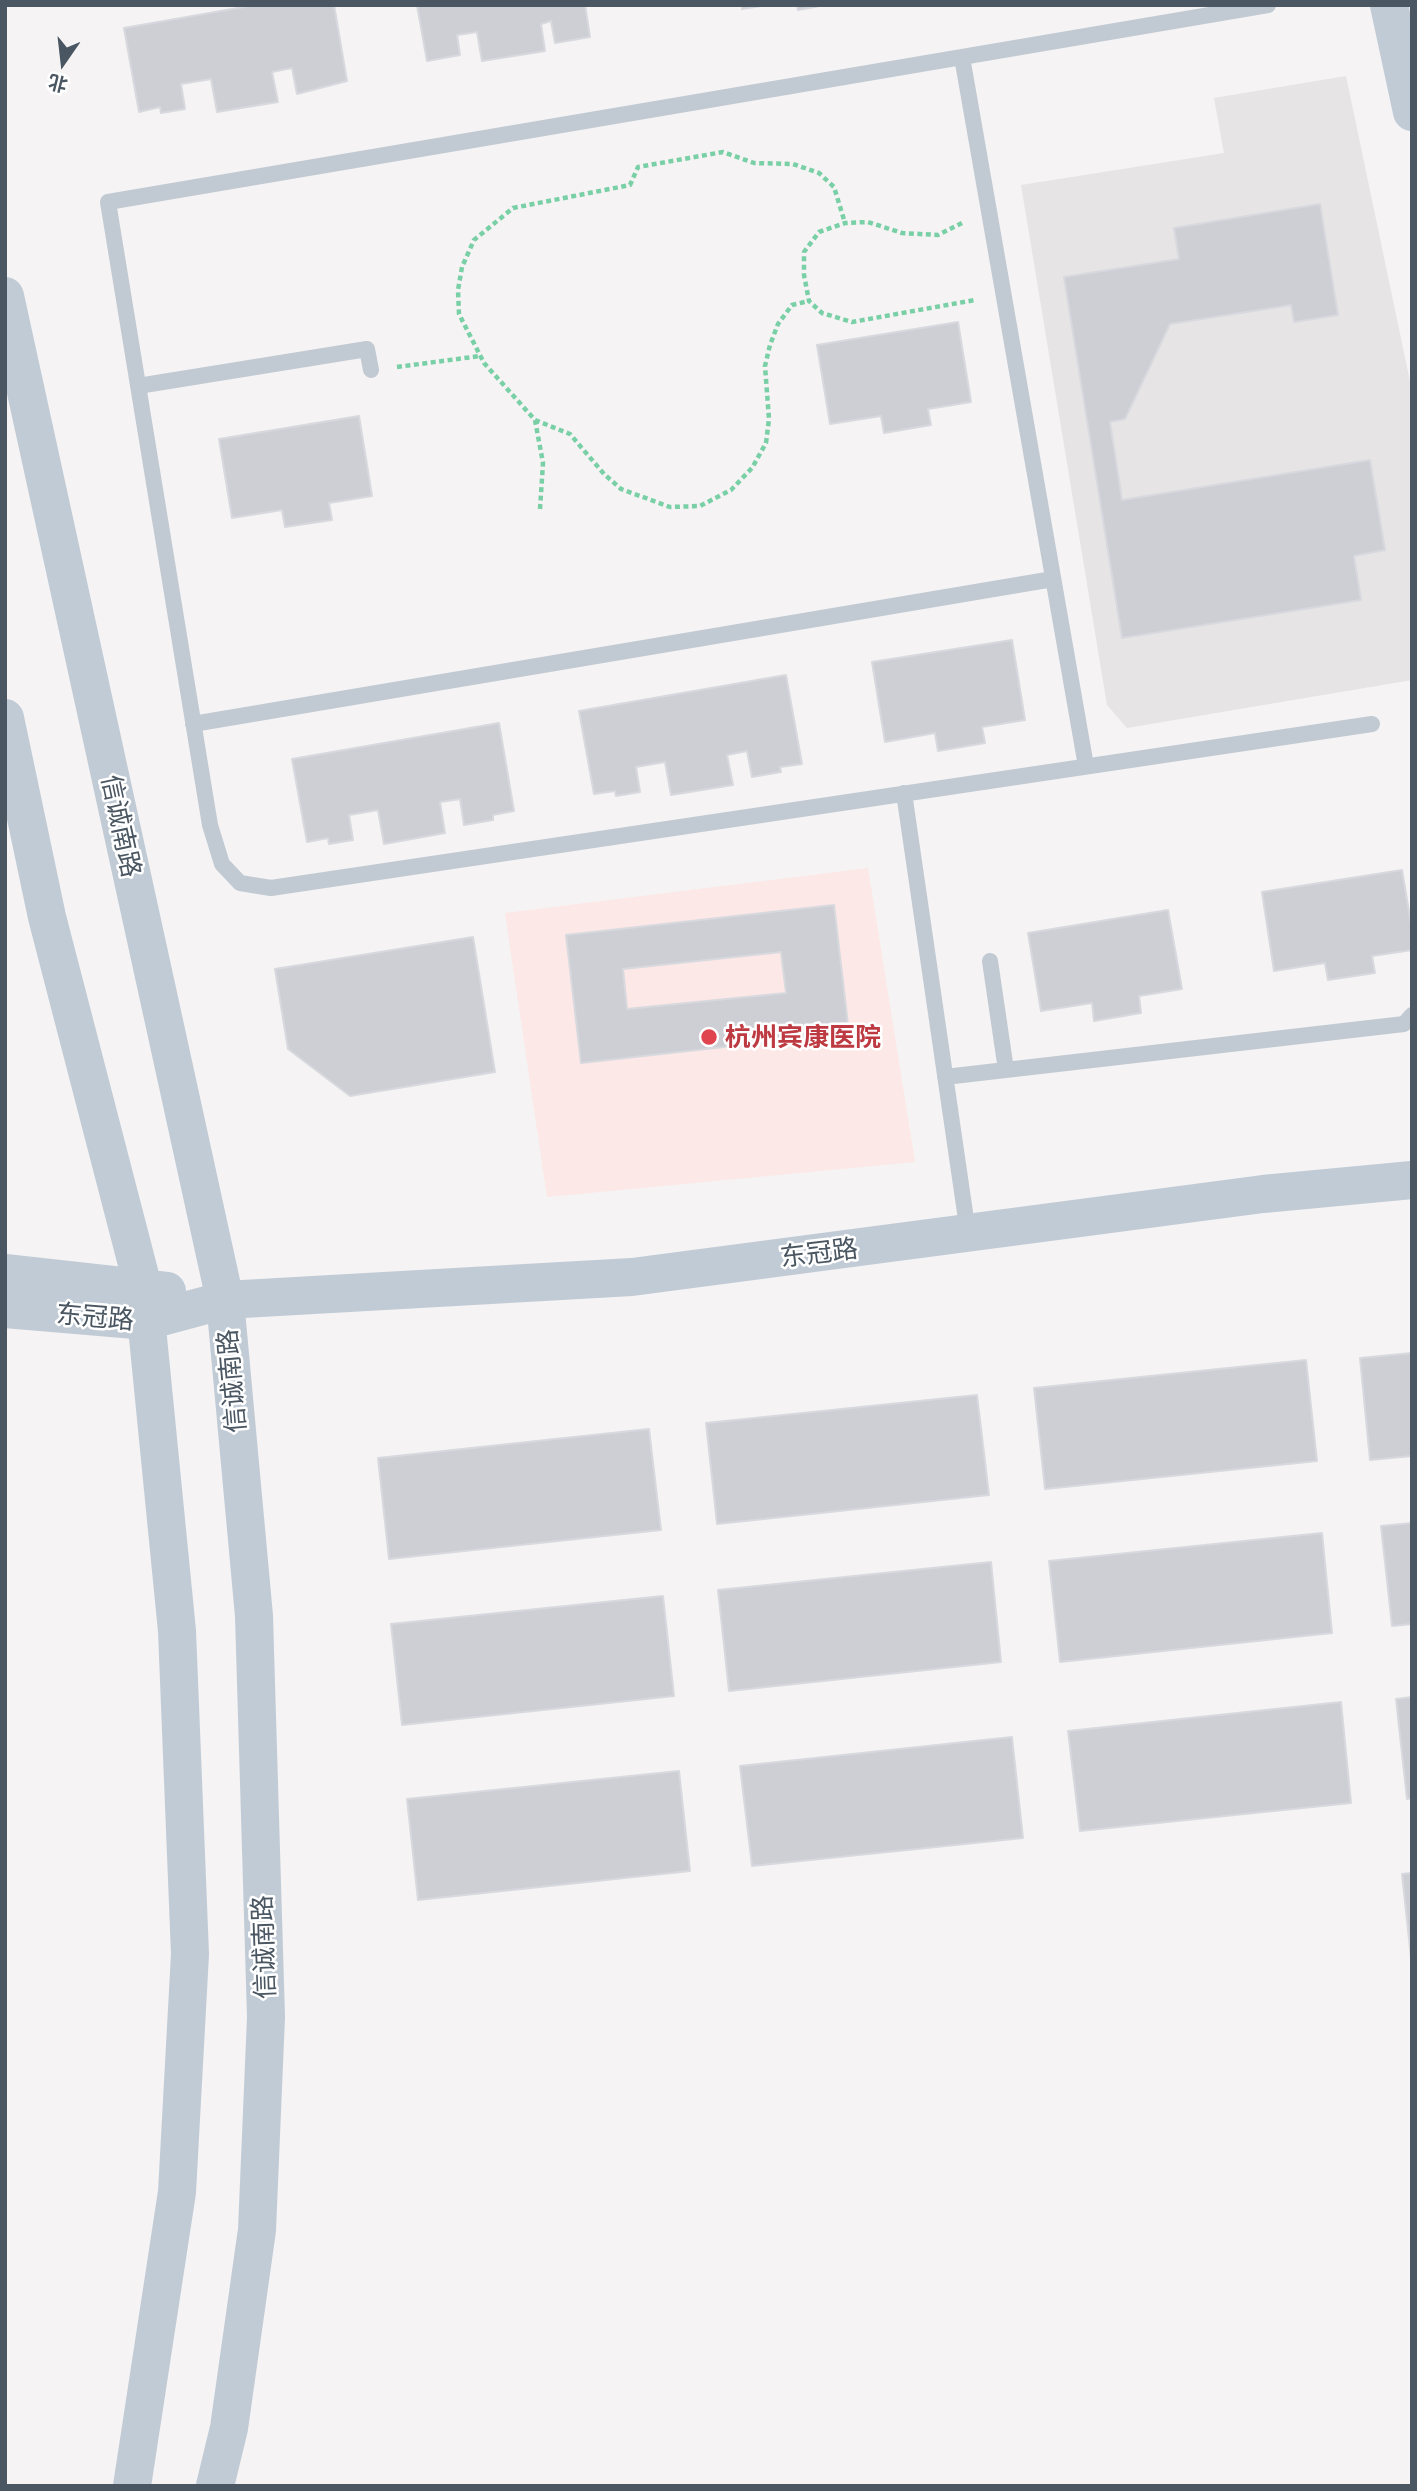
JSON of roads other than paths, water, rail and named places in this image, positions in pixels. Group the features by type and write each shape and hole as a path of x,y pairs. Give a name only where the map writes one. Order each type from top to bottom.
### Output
{"main road":[{"path":"1389,5 1412,112"},
{"name":"信诚南路","path":"5,296 225,1300 254,1616 266,2017 257,2230 229,2428 215,2486"},
{"path":"5,718 47,917 145,1304 177,1631 190,1954 177,2192 132,2486"},
{"name":"东冠路","path":"5,1310 632,1277 1263,1194 1412,1180"},
{"name":"东冠路","path":"5,1273 145,1304"}],"lane":[{"path":"1268,5 108,202 210,825 222,864 240,883 271,888 1372,724"},
{"path":"962,57 1086,766"},
{"path":"138,386 367,348 371,370"},
{"path":"193,724 1053,579"},
{"path":"904,793 968,1233"},
{"path":"990,961 1006,1070"},
{"path":"945,1077 1404,1024 1412,1015"}],"place":[{"name":"杭州宾康医院","path":"709,1037"}]}
